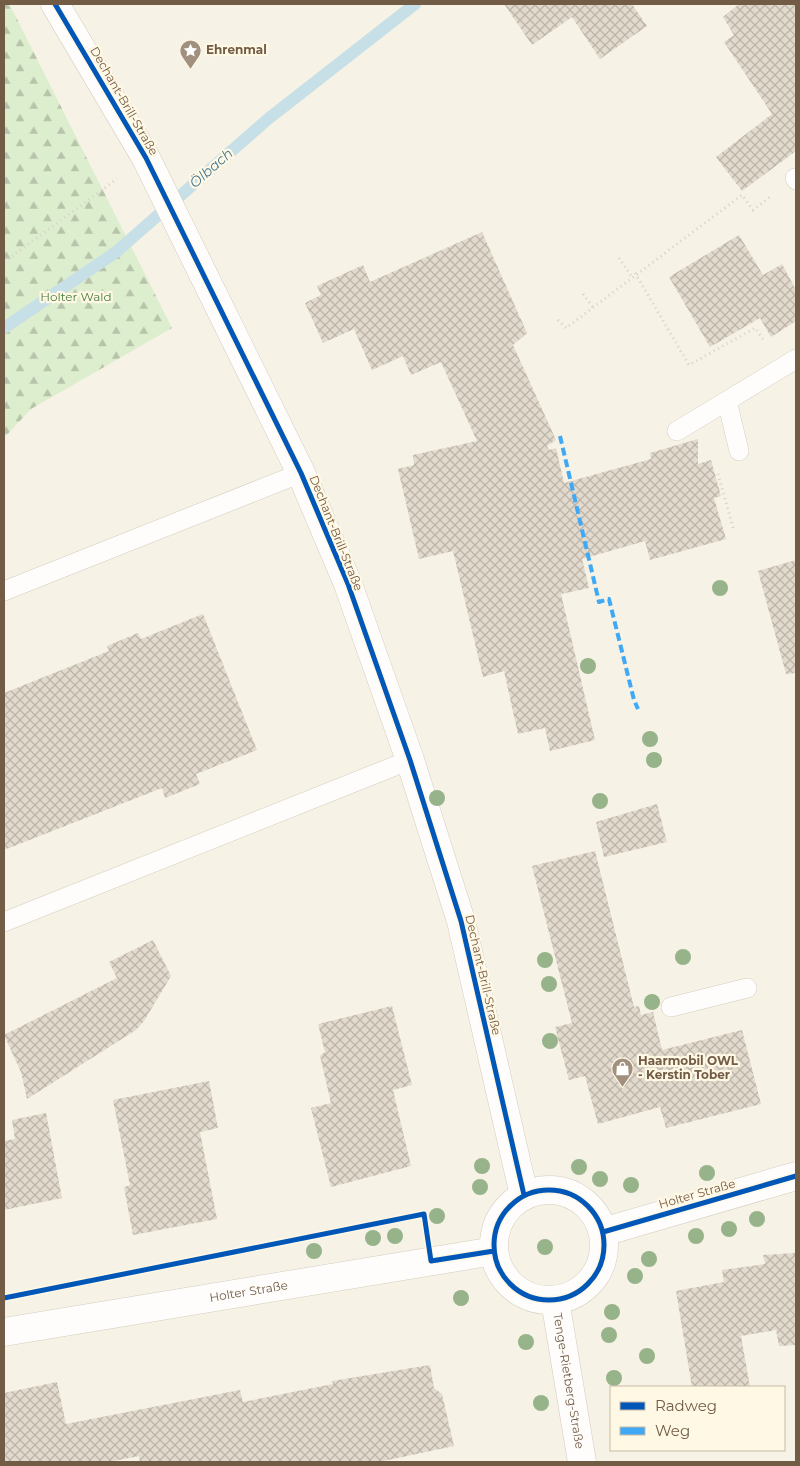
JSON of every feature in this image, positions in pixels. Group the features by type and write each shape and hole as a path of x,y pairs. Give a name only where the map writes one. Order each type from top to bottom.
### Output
{"street":[{"name":"Dechant-Brill-Straße","path":"55,4 146,158 301,473 348,584 410,760 461,921 524,1195"},
{"name":"Holter Straße","path":"603,1232 796,1176"},
{"path":"540,1190 557,1190 573,1194 592,1210 603,1232 604,1251 599,1269 588,1284 573,1295 555,1300 537,1299 520,1292 506,1280 497,1264 494,1251 495,1231 501,1216 511,1204 524,1195 540,1190"},
{"name":"Holter Straße","path":"4,1332 494,1251"},
{"name":"Tenge-Rietberg-Straße","path":"555,1300 582,1462"}],"lane":[{"path":"676,431 790,362"},
{"path":"726,401 739,451"},
{"path":"4,591 301,473"},
{"path":"4,922 410,760"},
{"path":"672,1008 747,988"}],"path":[{"path":"4,262 146,158"},
{"path":"558,320 566,328 633,275 742,195 753,210 795,179"},
{"path":"619,258 633,275 689,365 755,328 790,362"},
{"path":"583,294 593,307"}],"green space":[{"name":"Holter Wald","path":"4,4 9,4 14,13 172,328 31,409 4,438"}],"building":[{"path":"504,4 632,4 647,26 600,59 572,17 532,45"},
{"path":"739,4 796,4 796,151 742,191 716,157 772,114 724,42 734,35 723,17"},
{"path":"482,232 527,333 513,345 556,440 547,446 549,450 556,448 564,483 651,459 650,453 698,439 698,464 711,460 721,496 714,498 726,539 650,560 645,541 582,559 589,588 561,594 595,740 550,751 545,728 518,734 504,671 483,677 453,551 419,559 398,469 414,465 413,455 477,441 441,362 411,375 403,356 372,370 354,329 323,343 305,303 321,295 317,286 363,265 370,282"},
{"path":"739,235 763,275 782,264 796,290 796,321 771,337 760,318 710,347 669,277"},
{"path":"796,560 796,673 786,674 758,571"},
{"path":"203,614 257,750 196,774 200,784 165,798 162,788 4,850 4,693 109,651 107,646 138,633 141,639"},
{"path":"657,804 667,842 604,857 596,822"},
{"path":"595,851 634,1007 639,1006 641,1015 653,1012 662,1050 742,1030 761,1104 666,1128 660,1107 598,1124 585,1076 569,1080 555,1027 572,1023 532,866"},
{"path":"153,940 171,976 144,1021 136,1030 27,1099 21,1072 4,1035 117,978 109,962"},
{"path":"392,1006 412,1085 393,1090 411,1166 331,1187 311,1108 331,1103 320,1056 325,1052 318,1024"},
{"path":"209,1081 218,1128 200,1132 217,1219 133,1235 124,1187 130,1185 113,1100"},
{"path":"46,1113 62,1198 4,1210 4,1141 15,1139 12,1120"},
{"path":"796,1253 796,1345 779,1346 776,1330 741,1336 750,1386 692,1386 676,1291 724,1282 722,1270 765,1264 763,1255"},
{"path":"430,1365 434,1388 442,1394 454,1446 379,1462 140,1462 139,1456 109,1462 4,1462 4,1393 57,1382 66,1424 240,1390 243,1402 333,1384 332,1381"}],"waterway":[{"name":"Ölbach","path":"4,328 116,252 268,119 415,4"}],"marked path":[{"path":"560,436 599,602 609,599 634,700 638,709"}],"cycle path":[{"path":"55,4 146,158 301,473 348,584 410,760 461,921 524,1195"},
{"path":"603,1232 796,1176"},
{"path":"549,1190 570,1194 588,1206 600,1224 604,1245 600,1266 588,1284 570,1296 549,1300 528,1296 510,1284 498,1266 494,1245 498,1224 510,1206 528,1194 549,1190"},
{"path":"4,1298 424,1214 431,1261 494,1251"}],"place":[{"name":"Ehrenmal","path":"190,69"},
{"name":"Haarmobil OWL - Kerstin Tober","path":"622,1087"}]}
